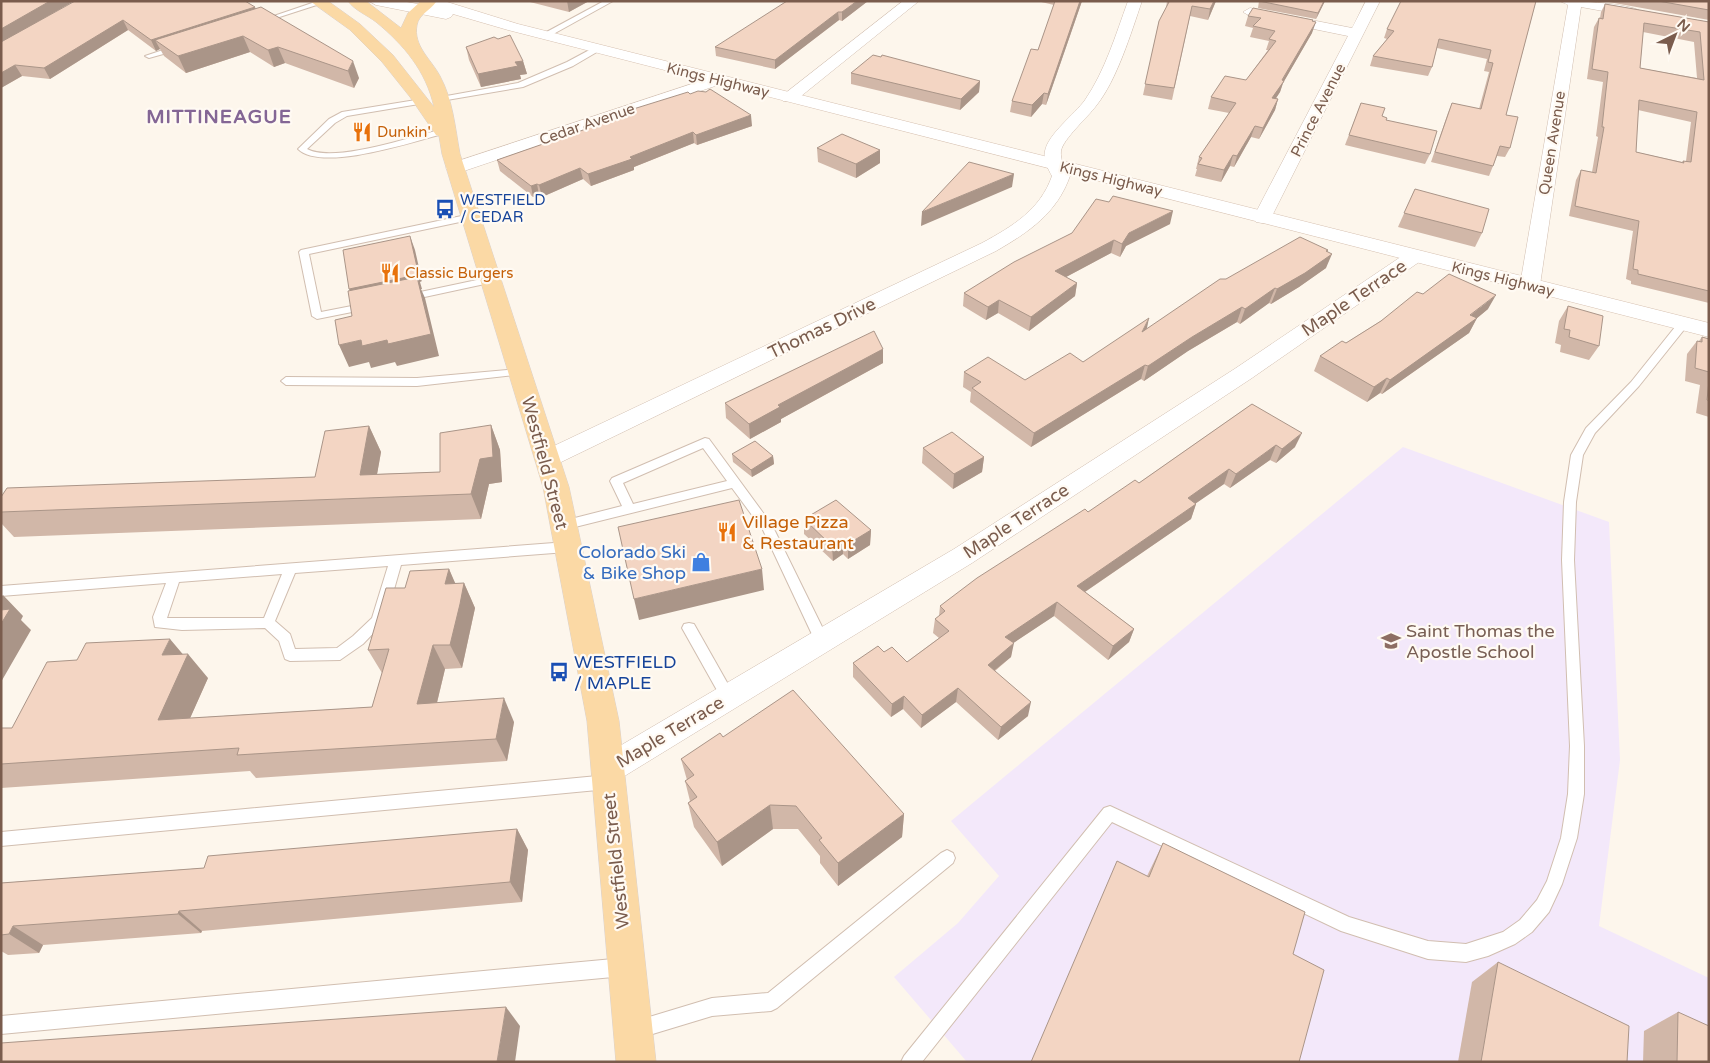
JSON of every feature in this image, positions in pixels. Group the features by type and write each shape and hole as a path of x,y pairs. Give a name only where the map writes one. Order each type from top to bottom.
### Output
{"main road":[{"name":"Westfield Street","path":"355,1 387,24 410,46 428,70 441,99 446,134 455,168 556,486 602,720 636,1062"},
{"name":"Kings Highway","path":"376,1 426,3 545,36 1709,330"},
{"name":"Westfield Street","path":"321,2 352,24 393,63 446,134"},
{"path":"410,46 408,26 411,19 426,3"}],"street":[{"path":"789,98 912,1"},
{"path":"1054,165 1054,150 1058,141 1092,101 1116,55 1135,1"},
{"name":"Prince Avenue","path":"1262,218 1373,1"},
{"path":"1572,2 1653,16"},
{"name":"Queen Avenue","path":"1530,285 1572,2"},
{"path":"1250,12 1357,33"},
{"name":"Cedar Avenue","path":"455,168 719,80"},
{"name":"Thomas Drive","path":"547,459 1008,237 1035,219 1058,189 1061,176 1054,165"},
{"name":"Maple Terrace","path":"608,776 728,697 971,551 1244,373 1415,256"}],"lane":[{"path":"545,36 610,1"},
{"path":"254,24 321,2"},
{"path":"149,56 187,44"},
{"path":"441,99 520,85 562,68 598,49"},
{"path":"422,101 345,114 332,121 302,149 316,157 329,157 446,134"},
{"path":"375,304 317,316 304,252 471,217"},
{"path":"394,300 491,280"},
{"path":"910,1062 1110,813 1347,925 1428,950 1466,953 1488,947 1509,938 1526,926 1543,906 1554,884 1569,838 1576,794 1578,746 1568,560 1570,502 1577,455 1590,430 1635,384 1683,324"},
{"path":"286,381 417,382 520,372"},
{"path":"629,509 616,481 705,442 768,528 822,641"},
{"path":"1,591 396,560 565,536 629,509 735,483"},
{"path":"174,578 160,617 160,623 182,625 268,623 285,638 290,654 340,654 378,621 396,560"},
{"path":"268,623 291,568"},
{"path":"689,628 728,697"},
{"path":"1,839 608,776"},
{"path":"633,1031 712,1007 771,1002 947,858"},
{"path":"1,1025 627,966"}],"shaded area":[{"name":"Saint Thomas the Apostle School","path":"1403,447 1609,522 1620,760 1599,926 1709,978 1709,1062 967,1062 894,977 958,923 999,876 951,821"}],"building":[{"path":"1,1 50,1 1,29"},
{"path":"75,1 245,1 255,7 151,40 123,20 44,68 15,65 1,73 1,42"},
{"path":"787,1 857,1 842,12 838,12 775,60 715,47"},
{"path":"1055,1 1080,1 1048,94 1044,93 1032,105 1012,101 1031,49 1038,50"},
{"path":"1167,1 1214,1 1210,9 1192,6 1174,88 1145,84 1159,21 1169,2"},
{"path":"1259,1 1324,1 1318,13"},
{"path":"1401,1 1536,1 1506,115 1518,117 1510,148 1500,146 1493,166 1435,152 1452,103 1481,109 1493,63 1488,62 1491,50 1439,39 1432,67 1373,56 1394,31 1387,29"},
{"path":"1658,1 1709,1 1709,10"},
{"path":"1605,4 1709,22 1709,291 1638,274 1638,270 1633,269 1639,221 1575,206 1581,170 1596,173 1604,127 1602,127 1608,72 1592,69 1599,18 1603,19","holes":["1644,23 1700,32 1704,80 1640,68","1639,100 1697,112 1691,162 1683,161 1684,163 1636,152"]},
{"path":"261,7 353,61 348,71 278,47 268,50 243,36 178,56 155,40"},
{"path":"1253,8 1316,22 1282,80 1284,81 1272,98 1278,99 1263,128 1255,126 1237,156 1233,155 1224,170 1198,164 1202,158 1199,157 1236,103 1211,97 1225,76 1246,80 1276,41 1269,39 1275,31 1253,26 1261,18 1248,16"},
{"path":"510,35 523,61 515,62 518,66 478,74 466,47 494,37 498,39"},
{"path":"873,55 881,57 882,55 980,81 961,99 851,73"},
{"path":"710,89 751,115 696,135 693,132 630,157 632,159 588,174 580,168 539,185 531,186 497,160 586,129 583,127 614,115 688,92 690,94 698,91 706,92"},
{"path":"1361,103 1385,108 1382,116 1387,118 1386,120 1437,131 1430,154 1349,135"},
{"path":"842,134 880,150 856,164 817,148"},
{"path":"969,162 1014,174 922,212"},
{"path":"1415,189 1489,209 1482,233 1404,213"},
{"path":"1113,196 1173,211 1129,233 1122,244 1114,240 1055,271 1077,283 1031,317 999,300 988,307 964,293 1014,262 1072,233 1096,199 1109,202"},
{"path":"410,236 417,275 349,289 343,250"},
{"path":"1300,237 1328,250 1326,251 1332,254 1305,273 1277,289 1275,288 1245,309 1242,307 1148,366 1145,365 1034,433 972,388 981,382 964,372 988,357 1025,380 1070,353 1083,362 1149,318 1142,332 1220,279 1226,279"},
{"path":"1449,274 1496,295 1470,315 1477,318 1390,380 1387,378 1374,387 1320,356 1342,341 1346,343 1381,321 1417,292 1423,294"},
{"path":"417,277 431,334 388,344 387,340 362,346 361,340 339,345 335,320 352,316 348,291"},
{"path":"1568,306 1603,316 1599,346 1569,337 1570,330 1564,329"},
{"path":"874,331 883,349 778,405 780,407 749,424 725,403"},
{"path":"1702,337 1709,339 1709,372 1695,368 1697,341 1702,342"},
{"path":"1709,381 1709,401 1707,400"},
{"path":"1252,404 1302,433 1282,449 1276,445 1236,474 1229,469 1188,498 1196,504 1077,586 1134,629 1113,646 1057,602 1005,637 1014,643 988,665 1031,702 1001,727 958,688 922,715 904,696 892,704 853,663 878,646 884,652 892,647 907,662 949,631 935,619 945,611 940,606 977,578 1085,509 1088,512 1135,480 1139,483"},
{"path":"491,425 493,457 480,459 471,494 1,512 1,497 7,488 315,477 325,431 369,426 360,475 440,472 440,433"},
{"path":"952,432 984,457 954,474 923,448"},
{"path":"755,441 773,456 751,470 732,454"},
{"path":"739,500 762,569 634,599 618,527"},
{"path":"836,500 871,530 848,544 843,539 832,546 804,519"},
{"path":"449,569 445,584 464,583 460,604 450,645 433,645 417,704 504,698 496,739 237,755 239,748 1,764 1,728 12,728 47,662 77,660 86,643 170,639 162,655 188,654 158,720 372,707 389,649 368,650 386,588 405,588 410,571"},
{"path":"10,609 1,624 1,610"},
{"path":"793,690 904,814 838,863 819,840 822,838 796,806 770,805 717,842 688,803 697,797 685,781 694,775 681,759 720,733 723,737"},
{"path":"517,829 510,882 179,911 178,914 13,926 9,934 1,935 1,883 204,868 208,856"},
{"path":"1163,843 1305,912 1293,954 1324,970 1299,1062 1031,1062 1117,861 1149,877"},
{"path":"1498,962 1629,1026 1627,1062 1481,1062"},
{"path":"506,1007 497,1062 1,1062 1,1043"},
{"path":"1678,1012 1709,1026 1709,1062 1677,1062"}],"place":[{"name":"Dunkin'","path":"362,132"},
{"name":"WESTFIELD / CEDAR","path":"445,209"},
{"name":"Classic Burgers","path":"390,273"},
{"name":"Village Pizza & Restaurant","path":"727,532"},
{"name":"Colorado Ski & Bike Shop","path":"701,562"},
{"name":"Saint Thomas the Apostle School","path":"1391,641"},
{"name":"WESTFIELD / MAPLE","path":"559,672"}],"district":[{"name":"MITTINEAGUE","path":"219,116"}]}
